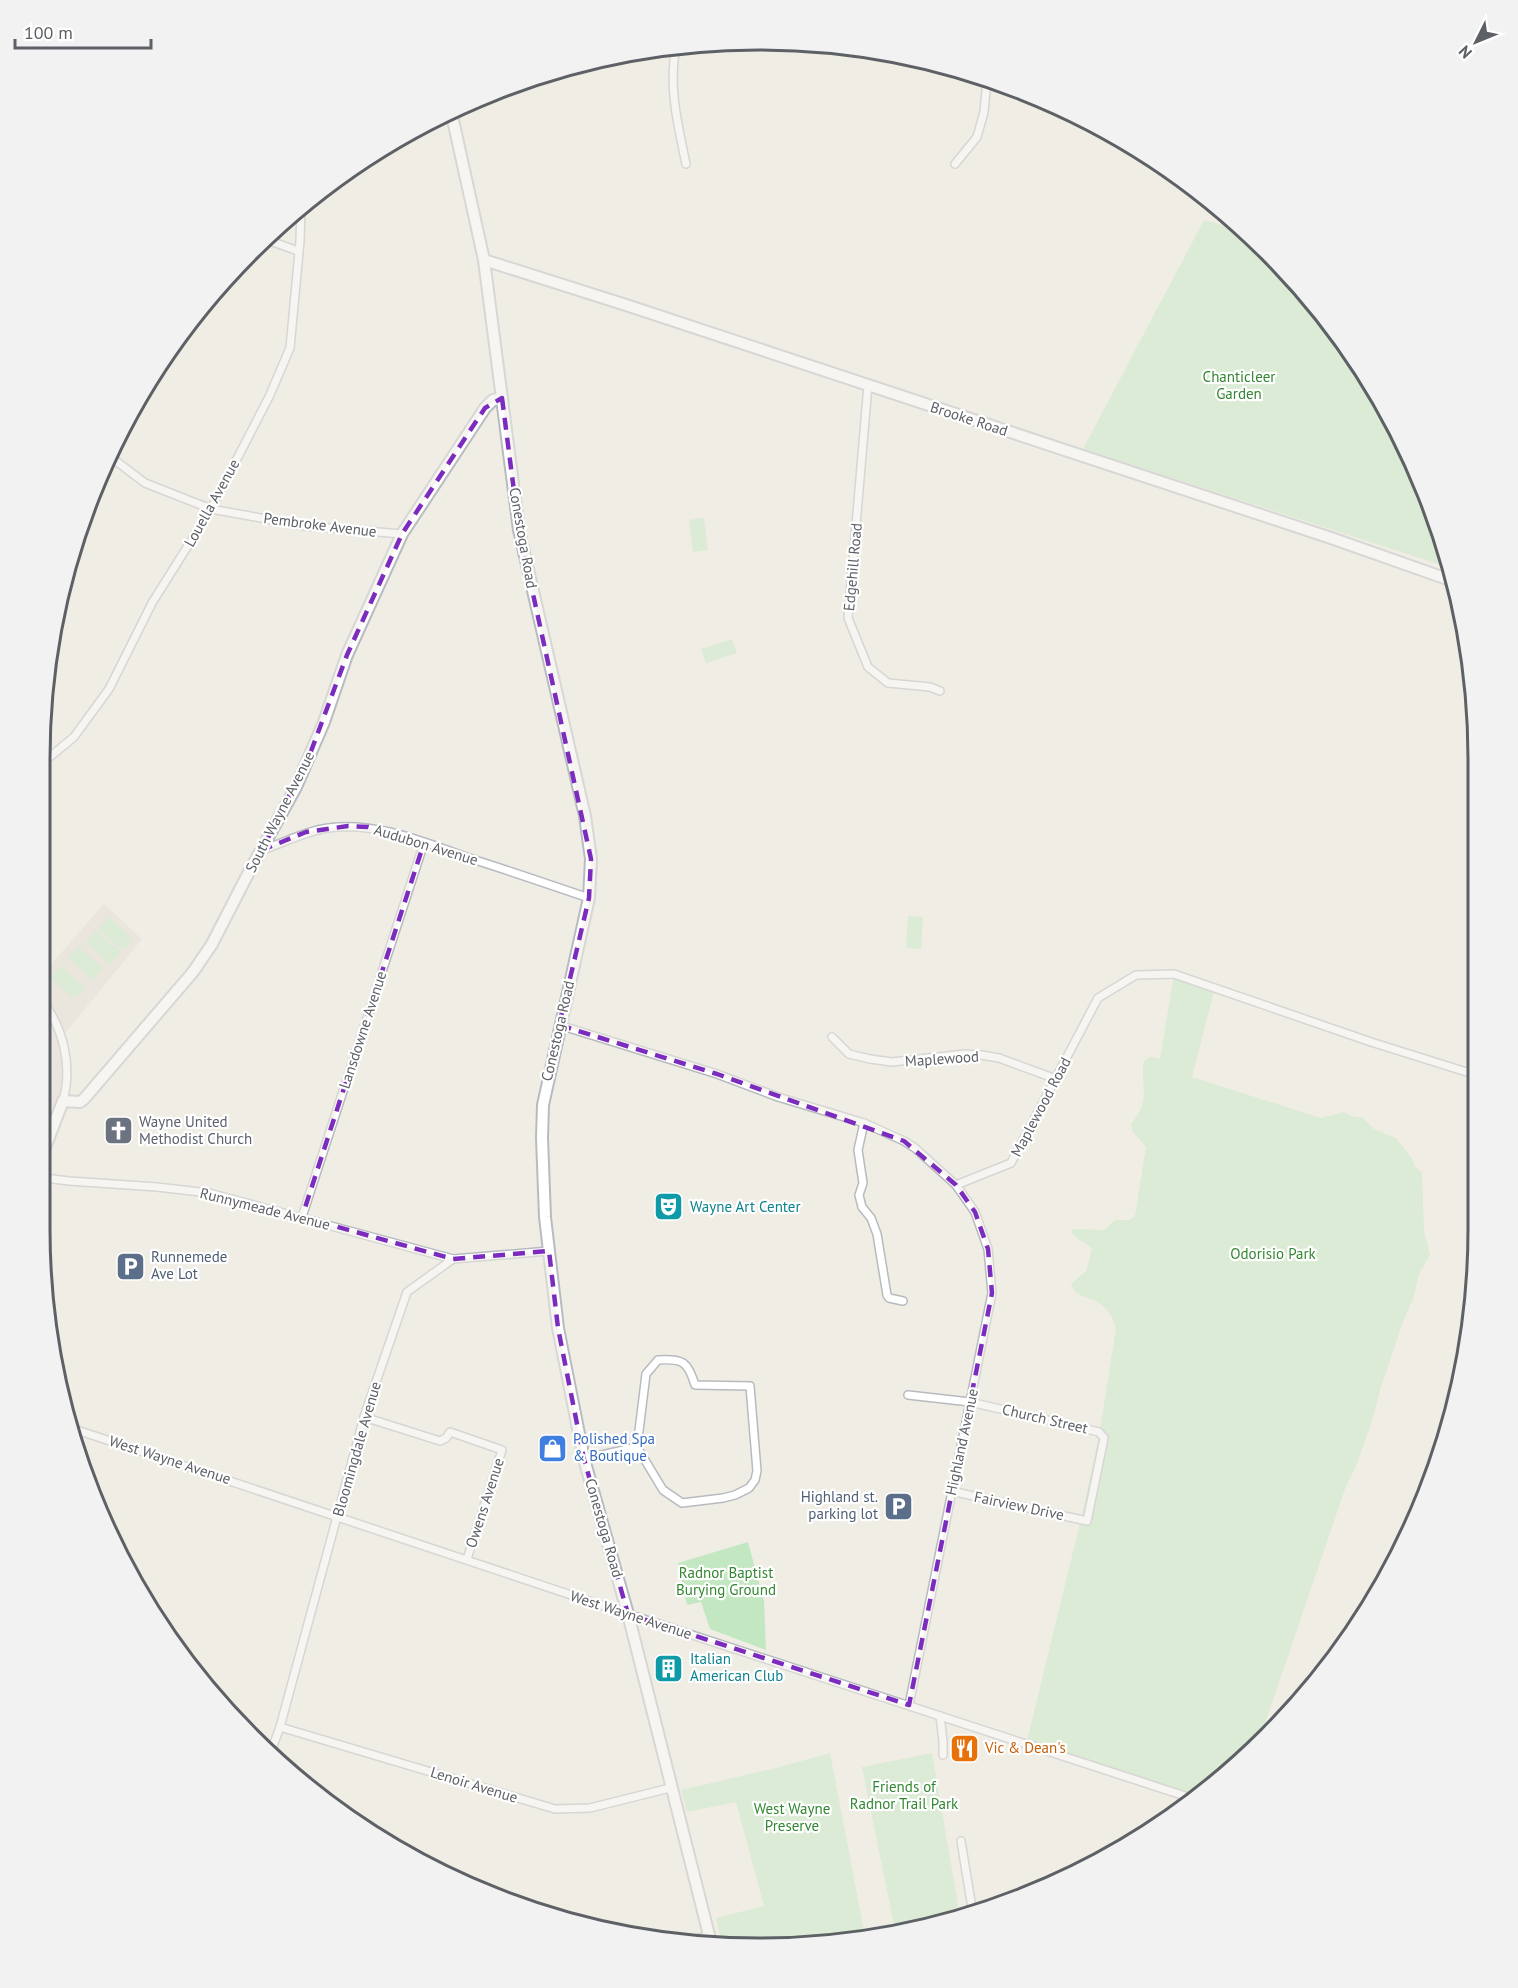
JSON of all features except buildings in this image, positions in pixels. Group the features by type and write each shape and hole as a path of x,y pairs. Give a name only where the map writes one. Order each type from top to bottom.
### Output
{"main road":[{"name":"Conestoga Road","path":"453,119 484,260 519,530 588,833 591,859 589,898 559,1025 546,1088 542,1121 545,1217 558,1328 584,1459 628,1614 709,1936"},
{"name":"Brooke Road","path":"484,260 1331,538 1445,578"},
{"name":"South Wayne Avenue","path":"63,1101 80,1102 84,1099 193,972 212,944 296,787 324,722 347,656 402,534 485,408 493,400 502,398"},
{"path":"50,1135 63,1101"}],"street":[{"path":"674,55 672,65 674,102 686,164"},
{"path":"955,164 977,137 984,112 986,87"},
{"name":"Louella Avenue","path":"50,757 74,738 109,689 152,603 211,509 269,397 290,348 300,218"},
{"path":"273,242 298,251"},
{"name":"Edgehill Road","path":"868,385 848,618 868,667 888,683 930,687 940,691"},
{"name":"Pembroke Avenue","path":"116,461 145,483 211,509 305,526 402,534"},
{"name":"Audubon Avenue","path":"262,850 289,841 306,832 348,826 368,827 424,843 589,898"},
{"name":"Lansdowne Avenue","path":"302,1217 424,843"},
{"name":"Maplewood Road","path":"956,1185 1011,1163 1098,999 1136,975 1174,974 1371,1042 1468,1072"},
{"path":"50,1014 65,1048 68,1074 63,1101"},
{"path":"559,1025 864,1123 910,1144 956,1185"},
{"name":"Maplewood","path":"832,1037 849,1054 870,1059 892,1062 965,1054 981,1055 999,1058 1056,1078"},
{"path":"864,1123 858,1150 863,1183 859,1195 862,1207 871,1218 877,1234 887,1295 889,1298 903,1301"},
{"name":"Runnymeade Avenue","path":"50,1179 209,1193 453,1259"},
{"name":"Highland Avenue","path":"909,1705 992,1293 988,1249 975,1212 956,1185"},
{"path":"453,1259 549,1251"},
{"name":"Bloomingdale Avenue","path":"273,1746 364,1417 407,1292 453,1259"},
{"path":"658,1360 685,1362 690,1367 695,1385 750,1386 757,1471 755,1480 749,1488 723,1498 682,1503 663,1490 638,1448 646,1374 658,1360"},
{"path":"908,1395 970,1402"},
{"name":"Church Street","path":"970,1402 1099,1432 1104,1438 1087,1521"},
{"name":"Owens Avenue","path":"364,1417 440,1441 450,1432 502,1450 467,1559"},
{"name":"West Wayne Avenue","path":"79,1431 628,1614 1185,1796"},
{"path":"584,1459 638,1448"},
{"name":"Fairview Drive","path":"951,1491 1087,1521"},
{"path":"940,1716 944,1741 943,1755"},
{"name":"Lenoir Avenue","path":"280,1727 555,1809 590,1808 670,1788"},
{"path":"961,1841 971,1906"}],"highlighted area":[{"path":"502,398 519,530 591,859 589,898 559,1025 717,1074 904,1141 956,1185 975,1212 988,1249 992,1293 909,1705 628,1614 584,1459 558,1328 549,1251 453,1259 302,1217 424,843 368,827 348,826 306,832 262,850 310,754 347,655 402,534 485,408"}],"shaded area":[{"path":"104,904 142,939 62,1037 68,1074 50,1129 50,966"}],"green space":[{"name":"Chanticleer Garden","path":"1204,220 1227,226 1261,257 1292,291 1349,365 1395,445 1431,531 1441,565 1441,565 1083,449"},
{"path":"704,518 708,550 693,552 689,520"},
{"path":"732,639 737,653 706,663 701,649"},
{"path":"908,916 923,917 921,949 906,948"},
{"path":"109,917 133,939 123,950 98,929"},
{"path":"96,931 121,952 110,964 86,942"},
{"path":"78,947 103,968 93,980 68,958"},
{"path":"61,966 85,988 75,999 50,978"},
{"name":"Odorisio Park","path":"1174,974 1215,988 1192,1077 1321,1118 1344,1112 1363,1118 1374,1129 1396,1138 1422,1173 1424,1231 1430,1255 1419,1274 1413,1300 1403,1321 1373,1418 1356,1466 1346,1486 1263,1728 1185,1796 1026,1745 1099,1436 1116,1328 1110,1314 1102,1305 1073,1289 1071,1284 1086,1271 1092,1249 1071,1232 1073,1229 1104,1230 1115,1220 1129,1220 1135,1216 1146,1147 1133,1132 1131,1124 1142,1107 1144,1061 1150,1057 1160,1059"},
{"name":"Radnor Baptist Burying Ground","path":"748,1542 764,1601 766,1650 710,1629 701,1602 687,1605 678,1563"},
{"name":"West Wayne Preserve","path":"830,1753 864,1930 805,1937 721,1937 716,1918 764,1906 736,1802 687,1812 681,1790"},
{"name":"Friends of Radnor Trail Park","path":"932,1753 959,1909 894,1925 862,1767"}],"place":[{"name":"Wayne United Methodist Church","path":"118,1131"},
{"name":"Wayne Art Center","path":"669,1207"},
{"name":"Runnemede Ave Lot","path":"130,1266"},
{"name":"Polished Spa & Boutique","path":"552,1448"},
{"name":"Highland st. parking lot","path":"899,1506"},
{"name":"Italian American Club","path":"669,1668"},
{"name":"Vic & Dean's","path":"964,1748"}]}
